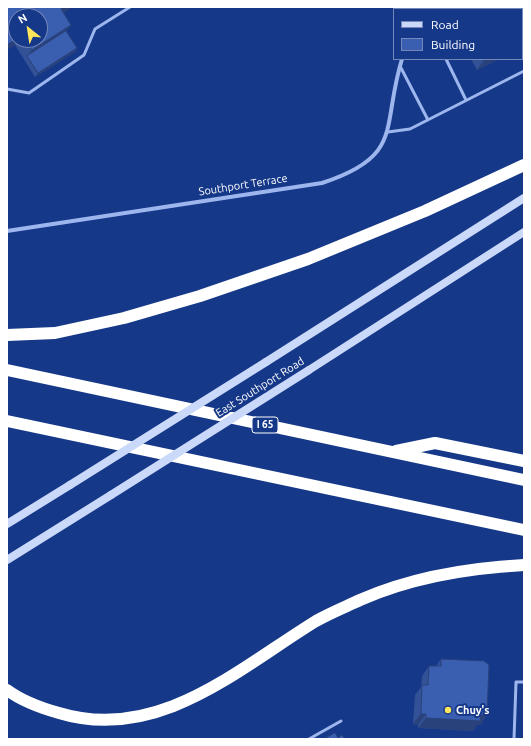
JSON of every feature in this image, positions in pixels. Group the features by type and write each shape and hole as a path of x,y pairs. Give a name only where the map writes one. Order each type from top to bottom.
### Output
{"highway":[{"path":"7,335 55,333 124,318 200,296 308,259 426,211 524,165"},
{"name":"I 65","path":"7,370 524,480"},
{"path":"7,421 524,530"},
{"path":"390,452 435,443 524,460"},
{"path":"7,690 15,696 41,708 83,718 120,720 154,714 190,699 318,620 361,600 429,577 480,568 524,565"}],"main road":[{"name":"East Southport Road","path":"7,524 524,198"},
{"name":"East Southport Road","path":"7,560 524,232"}],"street":[{"name":"Southport Terrace","path":"7,231 322,183 351,172 366,164 383,143 388,132 393,92 402,60"}],"lane":[{"path":"7,90 29,93 84,55 95,29 130,7"},
{"path":"446,60 466,100"},
{"path":"400,66 428,120"},
{"path":"388,132 410,129 524,71"},
{"path":"514,739 516,682 524,682"},
{"path":"309,739 341,721"}],"building":[{"path":"7,7 64,7 61,9 71,25 48,40 48,8 8,8 7,45"},
{"path":"457,7 500,8 458,8"},
{"path":"66,31 77,48 38,73 27,56 39,48 48,48 48,43"},
{"name":"Chuy's","path":"441,659 484,661 489,665 487,715 481,715 480,721 426,718 426,714 421,714 422,685 428,685 429,666 441,666"},
{"path":"335,733 338,738 342,735 345,739 324,739"}],"place":[{"name":"Chuy's","path":"448,710"}]}
